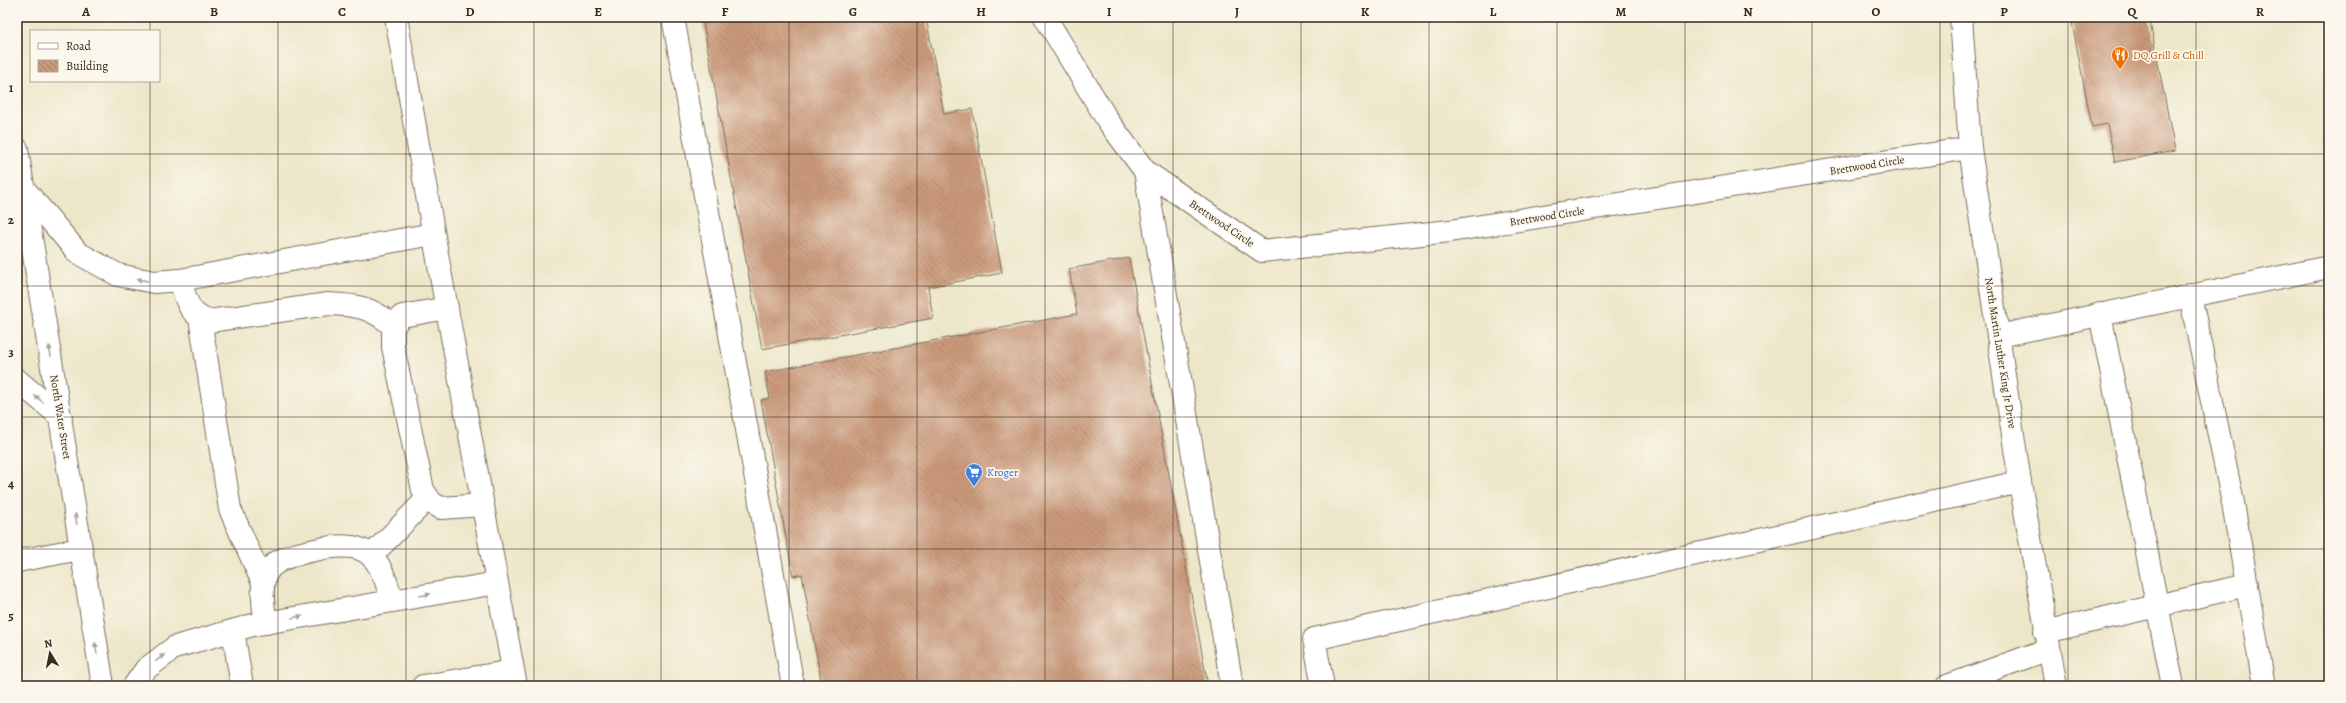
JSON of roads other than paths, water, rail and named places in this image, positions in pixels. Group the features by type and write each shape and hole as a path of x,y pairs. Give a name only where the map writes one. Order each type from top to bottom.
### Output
{"street":[{"path":"396,17 433,234 514,678 423,686"},
{"path":"673,17 793,686"},
{"path":"1045,17 1108,121 1145,171 1232,686"},
{"name":"North Martin Luther King Jr Drive","path":"1961,17 1970,148 2020,482 2056,686"},
{"name":"Brettwood Circle","path":"1145,171 1262,251 1450,231 1970,148"},
{"name":"North Water Street","path":"17,149 25,190 61,417 80,549 103,686"},
{"path":"25,190 78,253 118,275 154,282 180,280 433,234"},
{"path":"17,217 25,190"},
{"path":"1998,336 2329,267"},
{"path":"180,280 189,307 200,318 209,321 328,304 348,305 379,313 393,326"},
{"path":"2190,295 2233,503 2264,686"},
{"path":"447,308 402,316 393,326 393,347 415,459 423,490 427,499 441,508 483,505"},
{"path":"2100,314 2173,686"},
{"path":"200,318 230,509 263,583 262,599 266,623"},
{"path":"17,380 61,417"},
{"path":"1323,686 1314,639 2020,482"},
{"path":"371,556 427,499"},
{"path":"263,583 277,561 294,554 340,545 352,545 361,548 371,556 385,574 392,601"},
{"path":"17,561 80,549"},
{"path":"134,686 146,669 175,647 266,623 497,583"},
{"path":"1948,686 2047,641 2158,606 2247,585"},
{"path":"233,631 242,686"}],"place":[{"name":"DQ Grill & Chill","path":"2120,70"},
{"name":"Kroger","path":"974,487"}]}
